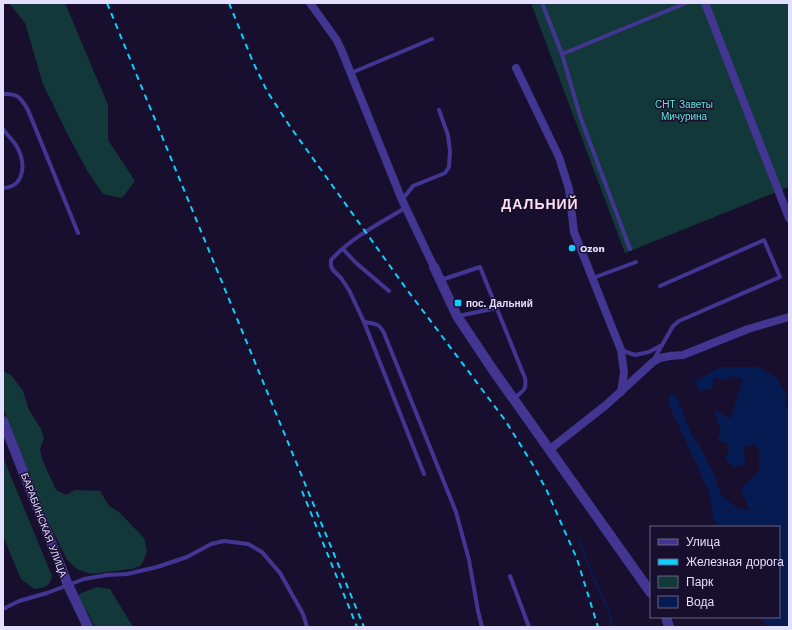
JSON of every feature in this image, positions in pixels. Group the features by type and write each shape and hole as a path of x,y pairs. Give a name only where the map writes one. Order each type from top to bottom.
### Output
{"street":[{"path":"310,3 336,39 403,204 457,316 513,399 650,592"},
{"path":"705,3 789,218"},
{"path":"516,68 559,158 569,189 574,232 621,350 624,373 621,392"},
{"path":"549,450 621,392 653,362 660,358 683,355 748,329 789,317"},
{"name":"БАРАБИНСКАЯ УЛИЦА","path":"3,421 68,585 88,627"}],"lane":[{"path":"542,3 562,54 580,119 630,249"},
{"path":"562,54 686,3"},
{"path":"351,73 432,39"},
{"path":"3,94 11,94 21,98 28,110 78,232"},
{"path":"424,474 364,322 342,278 333,270 331,260 343,249 403,204 413,186 445,173 449,167 450,151 448,135 439,110"},
{"path":"3,129 17,147 23,167 19,181 11,188 3,188"},
{"path":"653,362 673,326 680,320 780,277 764,240 660,286"},
{"path":"343,249 355,262 389,291"},
{"path":"593,278 636,262"},
{"path":"440,280 480,267 525,378 526,386 524,391 513,399"},
{"path":"457,316 497,308"},
{"path":"364,322 378,324 384,333 456,512 469,560 482,627"},
{"path":"621,350 635,355 649,352 663,344"},
{"path":"3,609 19,601 47,594 84,579 107,575 127,574 157,567 187,557 211,544 224,541 248,544 262,552 280,573 303,614 307,627"},
{"path":"510,576 529,627"}],"green space":[{"path":"9,3 65,3 108,105 108,140 135,181 122,198 103,194 88,172 43,84 25,23"},
{"name":"СНТ Заветы Мичурина","path":"531,3 789,3 789,187 625,253"},
{"path":"3,371 11,375 23,391 29,410 41,429 44,438 40,449 42,459 56,490 66,495 75,490 100,491 109,506 119,512 144,538 147,551 140,566 132,569 91,574 77,569 67,560 25,469 3,408"},
{"path":"3,457 52,576 50,583 44,587 34,589 21,579 3,536"},
{"path":"97,587 110,589 133,627 95,627 78,598 79,594"}],"water":[{"path":"721,367 758,367 777,378 785,393 786,407 789,410 789,627 768,627 763,618 780,618 780,526 713,526 716,524 713,516 709,492 668,403 670,395 676,395 691,433 700,446 715,477 721,495 736,507 750,511 741,489 759,472 759,450 754,444 744,448 745,464 735,467 725,459 729,452 728,444 717,439 721,432 714,409 730,419 743,380 732,376 726,380 714,378 712,389 699,391 695,381"}],"waterway":[{"path":"579,541 608,610 613,627"}],"railway":[{"path":"107,3 364,627"},
{"path":"229,3 253,62 267,91 289,125 405,287 505,420 533,465 547,491 577,559 598,627"},
{"path":"302,491 357,627"}],"place":[{"name":"Ozon","path":"572,248"},
{"name":"пос. Дальний","path":"458,303"}],"district":[{"name":"ДАЛЬНИЙ","path":"540,204"}]}
